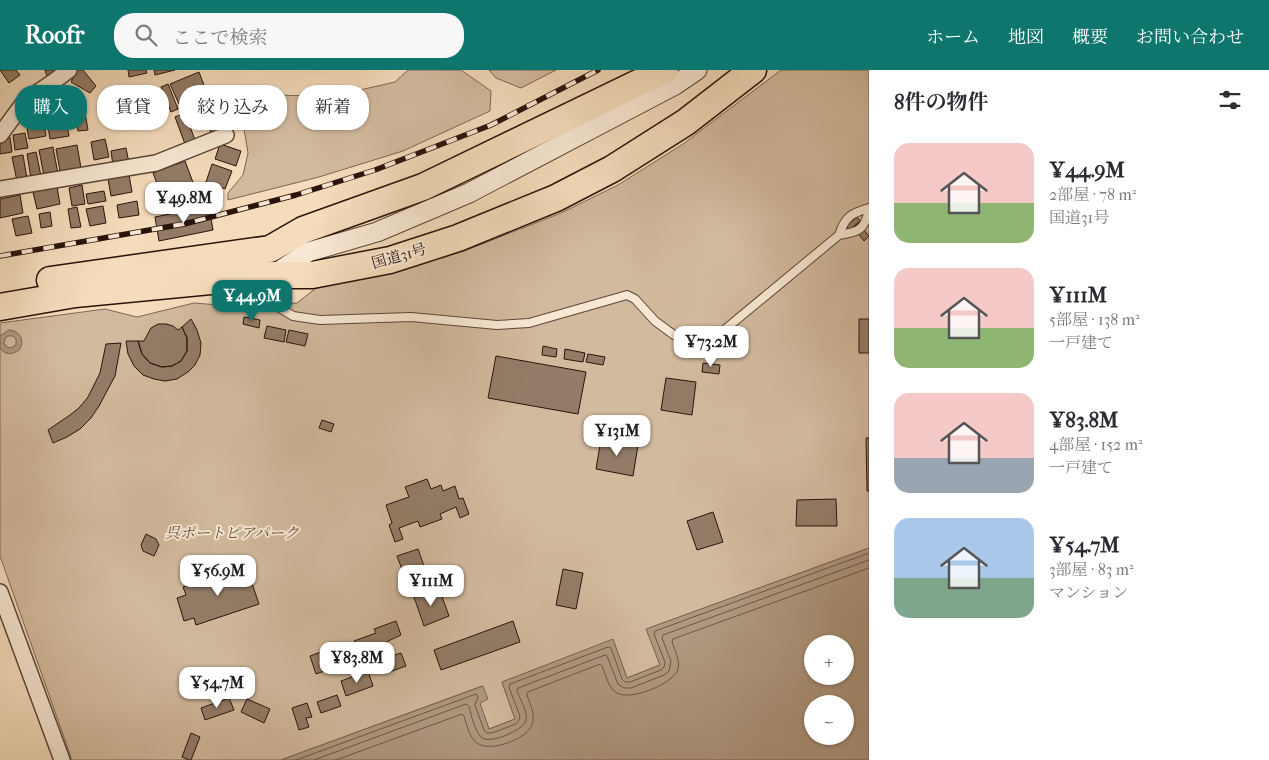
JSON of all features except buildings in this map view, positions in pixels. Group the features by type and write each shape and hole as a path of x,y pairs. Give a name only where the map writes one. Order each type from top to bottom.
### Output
{"highway":[{"name":"国道31号","path":"0,307 271,262 303,230 423,187 666,70"},
{"name":"国道31号","path":"0,288 65,277 271,262 312,275 390,260 458,238 556,198 612,168 686,122 753,70"}],"street":[{"path":"0,135 25,101 69,70"},
{"path":"271,262 377,232 470,193 675,85 697,70"},
{"path":"0,189 156,163 226,135"},
{"path":"271,262 308,252"},
{"path":"0,592 62,760"}],"lane":[{"path":"271,262 276,297 280,308 293,316 320,320 411,316 497,325 530,323 627,295 635,299 655,321 674,335 696,337 723,331 839,235 844,222 855,212 869,209 866,223 855,233 839,235"}],"green space":[{"path":"408,70 461,70 491,91 490,111 403,151 319,177 228,200 228,193 243,175 248,153 244,130 287,130 287,95 297,96 297,130 369,130 369,88 395,82"},
{"path":"489,70 556,70 521,88 496,78"},
{"name":"呉ポートピアパーク","path":"781,70 869,70 869,548 647,629 660,665 627,678 613,640 502,682 515,719 489,729 479,703 482,686 281,760 72,760 0,556 0,323 105,309 137,317 194,303 244,307 297,303 316,288 395,272 464,251 561,213 618,185 683,144"}],"water":[{"path":"9,330 16,332 22,340 21,347 14,353 4,352 0,348 0,336","holes":["7,336 13,336 16,339 16,345 9,348 4,344 5,339"]},
{"path":"869,548 869,760 281,760 483,686 488,699 480,703 489,729 515,719 502,682 613,639 627,678 660,665 646,629"}],"railway":[{"path":"0,256 184,224 296,195 375,170 491,125 598,70"}]}
